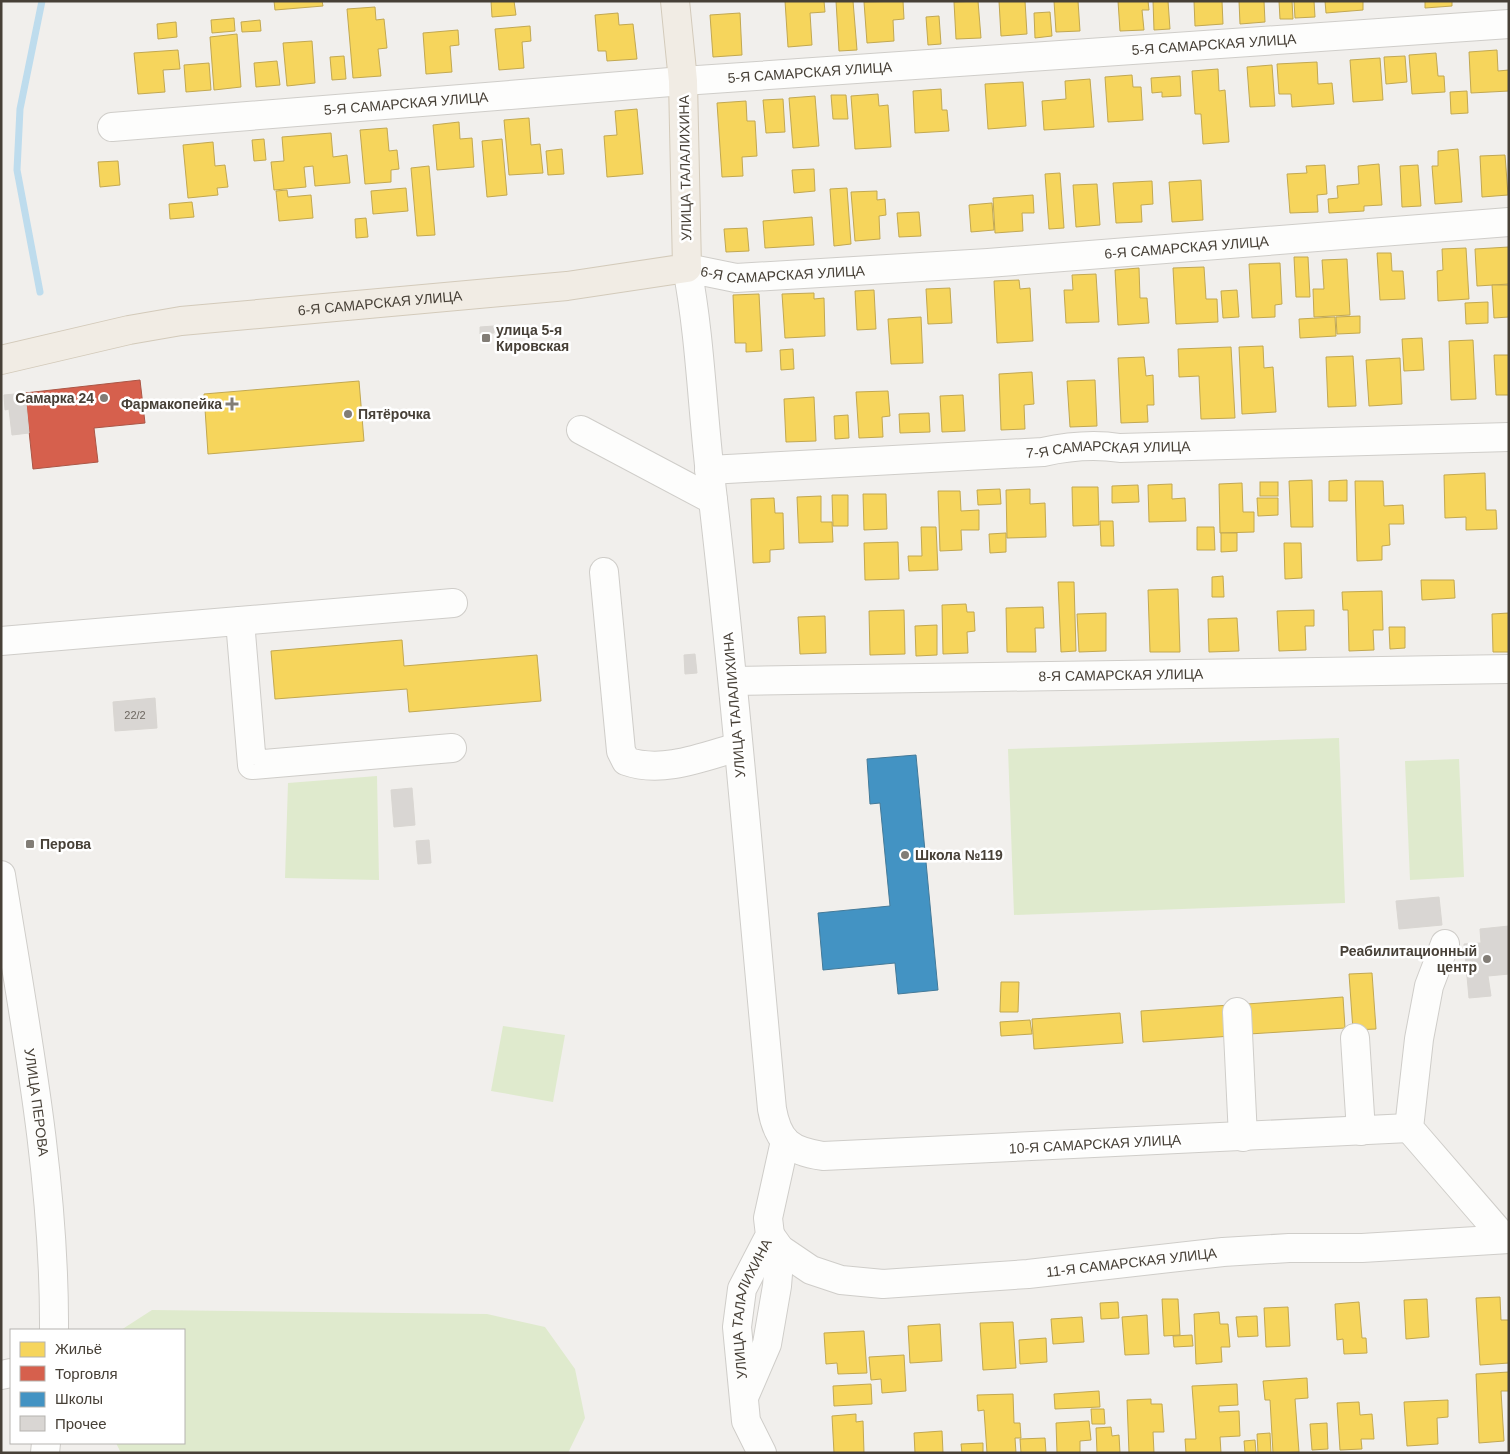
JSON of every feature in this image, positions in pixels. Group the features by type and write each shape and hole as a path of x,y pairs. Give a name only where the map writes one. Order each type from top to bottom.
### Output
{"main road":[{"name":"УЛИЦА ТАЛАЛИХИНА","path":"675,1 682,81 687,268"},
{"name":"6-Я САМАРСКАЯ УЛИЦА","path":"1,360 120,332 181,321 567,286 687,268"}],"street":[{"name":"5-Я САМАРСКАЯ УЛИЦА","path":"112,127 682,81 1509,24"},
{"name":"6-Я САМАРСКАЯ УЛИЦА","path":"687,268 736,278 988,263 1509,222"},
{"name":"УЛИЦА ТАЛАЛИХИНА","path":"687,268 697,319 709,470 733,681 772,1109 775,1126 785,1141 768,1218 775,1242 742,1288 737,1327 746,1421 762,1453"},
{"path":"581,430 713,500"},
{"name":"7-Я САМАРСКАЯ УЛИЦА","path":"709,470 1043,452 1068,446 1095,444 1120,448 1509,437"},
{"path":"604,572 621,751 626,761 641,767 690,761 738,746"},
{"path":"1,641 453,603"},
{"path":"240,621 252,765 452,748"},
{"name":"8-Я САМАРСКАЯ УЛИЦА","path":"733,681 1509,669"},
{"name":"УЛИЦА ПЕРОВА","path":"1,875 12,1011 47,1185 55,1268 54,1329"},
{"path":"1445,944 1429,986 1419,1039 1409,1128 1507,1239"},
{"path":"1237,1012 1243,1137"},
{"path":"1355,1038 1361,1131"},
{"name":"10-Я САМАРСКАЯ УЛИЦА","path":"785,1141 800,1152 822,1156 1409,1128"},
{"name":"11-Я САМАРСКАЯ УЛИЦА","path":"775,1242 811,1270 841,1280 883,1284 1028,1274 1223,1252 1289,1248 1362,1248 1507,1239"}],"green space":[{"path":"1339,738 1345,903 1014,915 1008,749"},
{"path":"1459,759 1464,877 1410,880 1405,761"},
{"path":"377,776 379,880 285,878 288,783"},
{"path":"503,1026 565,1035 553,1102 491,1091"},
{"path":"152,1310 487,1314 545,1327 575,1369 585,1418 568,1453 121,1453 116,1444 185,1444 185,1329 123,1329"}],"building: Жильё":[{"path":"274,1 322,1 323,6 275,10"},
{"path":"491,1 514,1 516,15 492,17"},
{"path":"785,1 824,1 825,12 810,13 812,45 788,47"},
{"path":"836,1 853,1 857,50 839,51"},
{"path":"903,1 904,19 893,20 894,41 867,43 864,2"},
{"path":"978,1 981,38 956,39 954,2"},
{"path":"999,1 1025,1 1027,34 1001,36"},
{"path":"1054,1 1078,1 1080,31 1056,32"},
{"path":"1118,1 1148,1 1149,10 1142,10 1144,30 1120,31"},
{"path":"1153,1 1168,1 1170,29 1154,30"},
{"path":"1194,1 1222,1 1223,24 1195,26"},
{"path":"1239,1 1264,1 1265,22 1240,24"},
{"path":"1279,1 1292,1 1293,19 1280,19"},
{"path":"1294,1 1314,1 1315,17 1295,18"},
{"path":"1325,1 1363,1 1363,10 1326,13"},
{"path":"1425,1 1452,1 1452,6 1425,8"},
{"path":"375,7 376,20 384,19 387,48 378,49 381,76 353,78 347,9"},
{"path":"1050,12 1052,36 1035,38 1034,13"},
{"path":"618,13 619,25 633,24 637,59 607,61 606,51 598,51 595,15"},
{"path":"740,13 742,55 713,57 710,15"},
{"path":"939,16 941,44 928,45 926,17"},
{"path":"234,18 235,31 212,33 211,20"},
{"path":"260,20 261,31 242,32 241,22"},
{"path":"176,22 177,37 158,39 157,24"},
{"path":"530,26 531,41 522,42 524,68 499,70 495,29"},
{"path":"458,30 459,45 450,46 452,72 426,74 423,33"},
{"path":"237,34 241,87 214,90 210,37"},
{"path":"312,41 315,83 287,86 283,43"},
{"path":"178,50 180,69 163,70 165,92 138,94 134,53"},
{"path":"1497,50 1498,71 1509,70 1509,91 1471,93 1469,52"},
{"path":"1436,53 1438,76 1444,76 1445,92 1412,94 1409,55"},
{"path":"344,56 346,79 332,80 330,57"},
{"path":"1405,56 1407,82 1386,84 1384,57"},
{"path":"1380,58 1383,100 1353,102 1350,60"},
{"path":"277,61 280,85 256,87 254,63"},
{"path":"1317,62 1318,84 1332,83 1334,104 1292,107 1291,94 1279,94 1277,64"},
{"path":"209,63 211,90 186,92 184,65"},
{"path":"1272,65 1275,106 1250,107 1247,67"},
{"path":"1218,69 1219,91 1225,90 1229,142 1203,144 1201,114 1195,114 1192,71"},
{"path":"1132,75 1133,87 1141,87 1143,120 1108,122 1105,77"},
{"path":"1180,76 1181,96 1162,97 1162,92 1152,93 1151,78"},
{"path":"1090,79 1094,127 1044,130 1042,101 1066,99 1065,81"},
{"path":"1023,82 1026,126 988,129 985,84"},
{"path":"941,89 942,110 947,110 949,131 915,133 913,91"},
{"path":"1467,91 1468,113 1451,114 1450,92"},
{"path":"878,94 879,106 888,105 891,147 855,149 851,96"},
{"path":"831,95 846,95 848,119 833,119"},
{"path":"815,96 819,146 793,148 789,98"},
{"path":"783,99 785,132 766,133 763,100"},
{"path":"746,101 747,121 755,121 757,156 742,157 743,176 722,177 717,103"},
{"path":"637,109 643,174 607,177 604,136 617,135 615,111"},
{"path":"529,118 531,145 540,144 543,173 509,175 504,120"},
{"path":"459,122 460,139 472,138 474,167 437,170 433,125"},
{"path":"387,128 389,151 397,150 399,169 391,170 391,182 365,184 360,130"},
{"path":"331,133 333,157 347,155 350,183 315,186 313,166 304,167 306,187 274,190 271,162 284,161 282,137"},
{"path":"264,139 266,160 254,161 252,140"},
{"path":"502,139 507,195 487,197 482,141"},
{"path":"213,142 215,166 225,165 228,187 217,188 218,195 188,198 183,145"},
{"path":"562,149 564,174 548,175 546,151"},
{"path":"1458,149 1462,202 1435,204 1432,166 1438,166 1438,151"},
{"path":"1505,155 1508,195 1482,197 1480,156"},
{"path":"118,161 120,185 100,187 98,162"},
{"path":"1379,164 1382,205 1364,206 1364,211 1329,213 1328,199 1338,198 1337,186 1359,184 1358,166"},
{"path":"1325,165 1327,194 1317,195 1318,212 1290,213 1287,174 1307,173 1306,166"},
{"path":"1418,165 1421,206 1402,207 1400,166"},
{"path":"429,166 435,235 417,236 411,168"},
{"path":"814,169 815,191 794,193 792,170"},
{"path":"1060,173 1064,228 1049,229 1045,174"},
{"path":"1201,180 1203,220 1172,222 1169,182"},
{"path":"1152,181 1153,204 1141,205 1142,222 1116,223 1113,183"},
{"path":"1097,184 1100,225 1076,227 1073,185"},
{"path":"406,188 408,211 373,214 371,191"},
{"path":"847,188 851,244 834,246 830,189"},
{"path":"287,190 288,197 311,195 313,218 279,221 276,191"},
{"path":"877,191 877,200 885,199 886,215 879,216 880,239 855,241 851,192"},
{"path":"1033,195 1034,213 1022,213 1023,231 995,233 993,198"},
{"path":"192,202 194,217 170,219 169,204"},
{"path":"992,203 994,230 971,232 969,205"},
{"path":"919,212 921,236 899,237 897,213"},
{"path":"812,217 814,245 765,248 763,221"},
{"path":"366,218 368,237 356,238 355,219"},
{"path":"747,228 749,251 726,252 724,229"},
{"path":"1509,247 1509,284 1477,286 1475,249"},
{"path":"1466,248 1469,299 1438,301 1437,271 1443,270 1442,249"},
{"path":"1377,253 1391,253 1392,271 1403,271 1405,299 1380,300"},
{"path":"1294,257 1308,257 1310,297 1296,297"},
{"path":"1347,259 1350,315 1314,317 1313,289 1324,289 1322,260"},
{"path":"1280,263 1282,304 1275,305 1275,317 1252,318 1249,264"},
{"path":"1204,267 1206,299 1217,299 1218,322 1176,324 1173,268"},
{"path":"1139,268 1140,298 1147,298 1149,323 1118,325 1115,270"},
{"path":"1096,274 1099,322 1066,323 1064,290 1073,290 1072,275"},
{"path":"1019,280 1020,289 1030,288 1033,341 997,343 994,281"},
{"path":"1492,285 1509,285 1509,317 1494,318"},
{"path":"950,288 952,323 928,324 926,289"},
{"path":"874,290 876,329 857,330 855,291"},
{"path":"1237,290 1239,317 1223,318 1221,291"},
{"path":"814,293 814,299 824,298 825,336 785,338 782,294"},
{"path":"759,294 762,351 746,352 746,343 735,343 733,295"},
{"path":"1488,302 1488,323 1466,324 1465,303"},
{"path":"1360,316 1360,333 1337,334 1336,317"},
{"path":"921,317 923,363 891,364 888,319"},
{"path":"1335,317 1336,336 1300,338 1299,319"},
{"path":"1422,338 1424,370 1404,371 1402,339"},
{"path":"1473,340 1476,399 1451,400 1449,341"},
{"path":"1263,346 1264,368 1273,367 1276,412 1242,414 1239,347"},
{"path":"1231,347 1235,418 1201,419 1199,376 1179,377 1178,349"},
{"path":"793,349 794,369 781,370 780,350"},
{"path":"1494,355 1509,355 1509,395 1496,395"},
{"path":"1353,356 1356,406 1328,407 1326,357"},
{"path":"1144,357 1146,376 1153,375 1154,405 1147,405 1148,422 1121,423 1118,358"},
{"path":"1400,358 1402,404 1369,406 1366,360"},
{"path":"1032,372 1034,404 1024,405 1025,429 1001,430 999,374"},
{"path":"1095,380 1097,426 1070,427 1067,381"},
{"path":"359,381 364,441 208,454 204,394"},
{"path":"888,391 890,416 882,417 883,437 859,438 856,392"},
{"path":"963,395 965,431 942,432 940,396"},
{"path":"814,397 816,441 786,442 784,399"},
{"path":"929,413 930,432 900,433 899,414"},
{"path":"848,415 849,438 835,439 834,416"},
{"path":"1485,473 1486,510 1496,510 1497,529 1466,530 1466,517 1445,518 1444,475"},
{"path":"1312,480 1313,527 1291,527 1289,481"},
{"path":"1347,480 1347,501 1329,501 1329,481"},
{"path":"1355,481 1383,481 1384,506 1403,505 1404,524 1389,524 1390,545 1382,546 1382,560 1357,561"},
{"path":"1260,482 1278,482 1278,496 1260,496"},
{"path":"1242,483 1243,512 1254,512 1254,532 1220,533 1219,484"},
{"path":"1172,484 1172,499 1185,498 1186,521 1149,522 1148,485"},
{"path":"1138,485 1139,502 1112,503 1112,486"},
{"path":"1072,487 1098,487 1099,525 1073,526"},
{"path":"1000,489 1001,504 978,505 977,490"},
{"path":"1030,489 1030,504 1045,503 1046,537 1007,538 1006,490"},
{"path":"938,491 960,491 961,511 979,510 979,530 961,530 962,550 940,551"},
{"path":"863,494 886,494 887,529 864,530"},
{"path":"832,495 848,495 848,526 833,526"},
{"path":"821,496 821,522 832,522 833,542 799,543 797,497"},
{"path":"774,498 775,513 783,513 784,549 770,550 770,562 753,563 751,499"},
{"path":"1257,498 1278,498 1278,515 1258,516"},
{"path":"1100,521 1113,521 1114,546 1101,546"},
{"path":"921,527 936,527 938,570 909,571 908,556 922,556"},
{"path":"1197,527 1214,527 1215,550 1197,550"},
{"path":"1006,533 1006,552 990,553 989,534"},
{"path":"1221,533 1237,533 1237,551 1221,552"},
{"path":"898,542 899,579 865,580 864,543"},
{"path":"1284,543 1301,543 1302,578 1285,579"},
{"path":"1223,576 1224,597 1212,597 1212,577"},
{"path":"1421,580 1454,580 1455,598 1422,600"},
{"path":"1058,582 1074,582 1076,651 1061,652"},
{"path":"1178,589 1180,652 1150,652 1148,590"},
{"path":"1382,591 1383,630 1373,630 1374,650 1349,651 1348,610 1343,610 1342,592"},
{"path":"966,604 967,612 974,612 975,631 967,632 968,653 943,654 942,605"},
{"path":"1043,607 1044,628 1035,628 1036,652 1007,652 1006,608"},
{"path":"904,610 905,654 870,655 869,611"},
{"path":"1314,610 1314,626 1305,626 1306,650 1279,651 1277,611"},
{"path":"1106,613 1106,651 1079,652 1077,614"},
{"path":"1509,613 1509,652 1493,652 1492,614"},
{"path":"825,616 826,653 800,654 798,617"},
{"path":"1237,618 1239,651 1209,652 1208,619"},
{"path":"937,625 937,655 916,656 915,626"},
{"path":"1389,627 1405,627 1405,648 1390,649"},
{"path":"402,640 404,666 537,655 541,701 409,712 407,689 275,699 271,651"},
{"path":"1372,973 1376,1029 1353,1030 1349,974"},
{"path":"1001,982 1019,982 1018,1012 1000,1012"},
{"path":"1343,997 1345,1028 1249,1034 1247,1004"},
{"path":"1230,1005 1232,1036 1143,1042 1141,1011"},
{"path":"1120,1013 1123,1043 1034,1049 1032,1019"},
{"path":"1030,1020 1032,1034 1001,1036 1000,1022"},
{"path":"1500,1297 1501,1320 1509,1320 1509,1363 1480,1365 1476,1298"},
{"path":"1162,1299 1178,1299 1180,1335 1164,1336"},
{"path":"1427,1299 1429,1337 1406,1339 1404,1300"},
{"path":"1118,1302 1119,1318 1101,1319 1100,1303"},
{"path":"1359,1302 1362,1338 1366,1338 1367,1353 1344,1354 1343,1339 1337,1340 1335,1304"},
{"path":"1288,1307 1290,1346 1266,1347 1264,1308"},
{"path":"1219,1312 1220,1324 1228,1324 1230,1347 1221,1347 1222,1362 1196,1364 1194,1314"},
{"path":"1147,1315 1149,1354 1125,1355 1122,1317"},
{"path":"1257,1316 1258,1336 1238,1337 1236,1317"},
{"path":"1082,1317 1084,1342 1053,1344 1051,1319"},
{"path":"1013,1322 1016,1368 983,1370 980,1323"},
{"path":"940,1324 942,1361 910,1363 908,1326"},
{"path":"864,1331 867,1373 838,1374 837,1363 826,1364 824,1333"},
{"path":"1192,1335 1193,1346 1174,1347 1173,1336"},
{"path":"1046,1338 1047,1362 1020,1364 1019,1340"},
{"path":"904,1355 906,1391 882,1393 881,1379 871,1380 869,1357"},
{"path":"1509,1372 1509,1391 1501,1391 1504,1441 1479,1443 1476,1374"},
{"path":"1307,1378 1308,1398 1295,1399 1299,1452 1273,1453 1270,1400 1265,1400 1263,1381"},
{"path":"871,1384 872,1404 834,1406 833,1386"},
{"path":"1237,1384 1238,1405 1219,1406 1219,1412 1239,1411 1240,1436 1220,1437 1221,1453 1186,1453 1185,1439 1196,1439 1192,1386"},
{"path":"1099,1391 1100,1407 1055,1409 1054,1394"},
{"path":"1013,1394 1014,1423 1020,1423 1021,1438 1015,1438 1016,1453 987,1453 984,1410 978,1411 977,1395"},
{"path":"1151,1399 1151,1404 1162,1404 1164,1432 1153,1432 1154,1453 1129,1453 1127,1400"},
{"path":"1448,1400 1448,1417 1437,1418 1438,1444 1407,1446 1404,1402"},
{"path":"1359,1402 1360,1415 1372,1414 1374,1439 1361,1439 1362,1449 1340,1450 1337,1403"},
{"path":"1091,1409 1104,1409 1105,1424 1092,1424"},
{"path":"856,1414 856,1422 863,1421 864,1453 834,1453 832,1416"},
{"path":"1089,1421 1091,1440 1080,1441 1080,1453 1057,1453 1056,1423"},
{"path":"1327,1423 1328,1449 1312,1450 1310,1424"},
{"path":"1111,1427 1112,1436 1119,1435 1120,1453 1097,1453 1096,1428"},
{"path":"942,1431 943,1453 915,1453 914,1433"},
{"path":"1270,1433 1271,1453 1258,1453 1257,1434"},
{"path":"1045,1438 1046,1453 1021,1453 1020,1439"},
{"path":"1255,1440 1256,1453 1245,1453 1244,1441"},
{"path":"983,1443 983,1453 962,1453 961,1444"}],"building: Торговля":[{"path":"140,380 145,423 94,428 98,462 33,469 25,393"}],"building: Школы":[{"name":"Школа №119","path":"916,755 938,990 898,994 895,963 823,970 818,913 890,906 880,803 870,804 867,759"}],"building: Прочее":[{"path":"494,326 494,333 480,334 480,327"},
{"path":"25,393 29,433 12,435 9,409 5,410 4,395"},
{"path":"695,654 697,673 685,674 684,655"},
{"path":"155,698 157,728 115,731 113,702"},
{"path":"412,788 415,825 394,827 391,790"},
{"path":"429,840 431,863 418,864 416,841"},
{"path":"1439,897 1442,925 1399,929 1396,901"},
{"name":"Реабилитационный центр","path":"1509,926 1509,974 1488,976 1491,996 1469,998 1464,944 1481,943 1480,929"}],"waterway":[{"path":"40,292 17,170 20,109 42,1"}],"place":[{"name":"улица 5-я Кировская","path":"486,338"},
{"name":"Самарка 24","path":"104,398"},
{"name":"Фармакопейка","path":"232,404"},
{"name":"Пятёрочка","path":"348,414"},
{"name":"Перова","path":"30,844"},
{"name":"Школа №119","path":"905,855"},
{"name":"Реабилитационный центр","path":"1487,959"}]}
